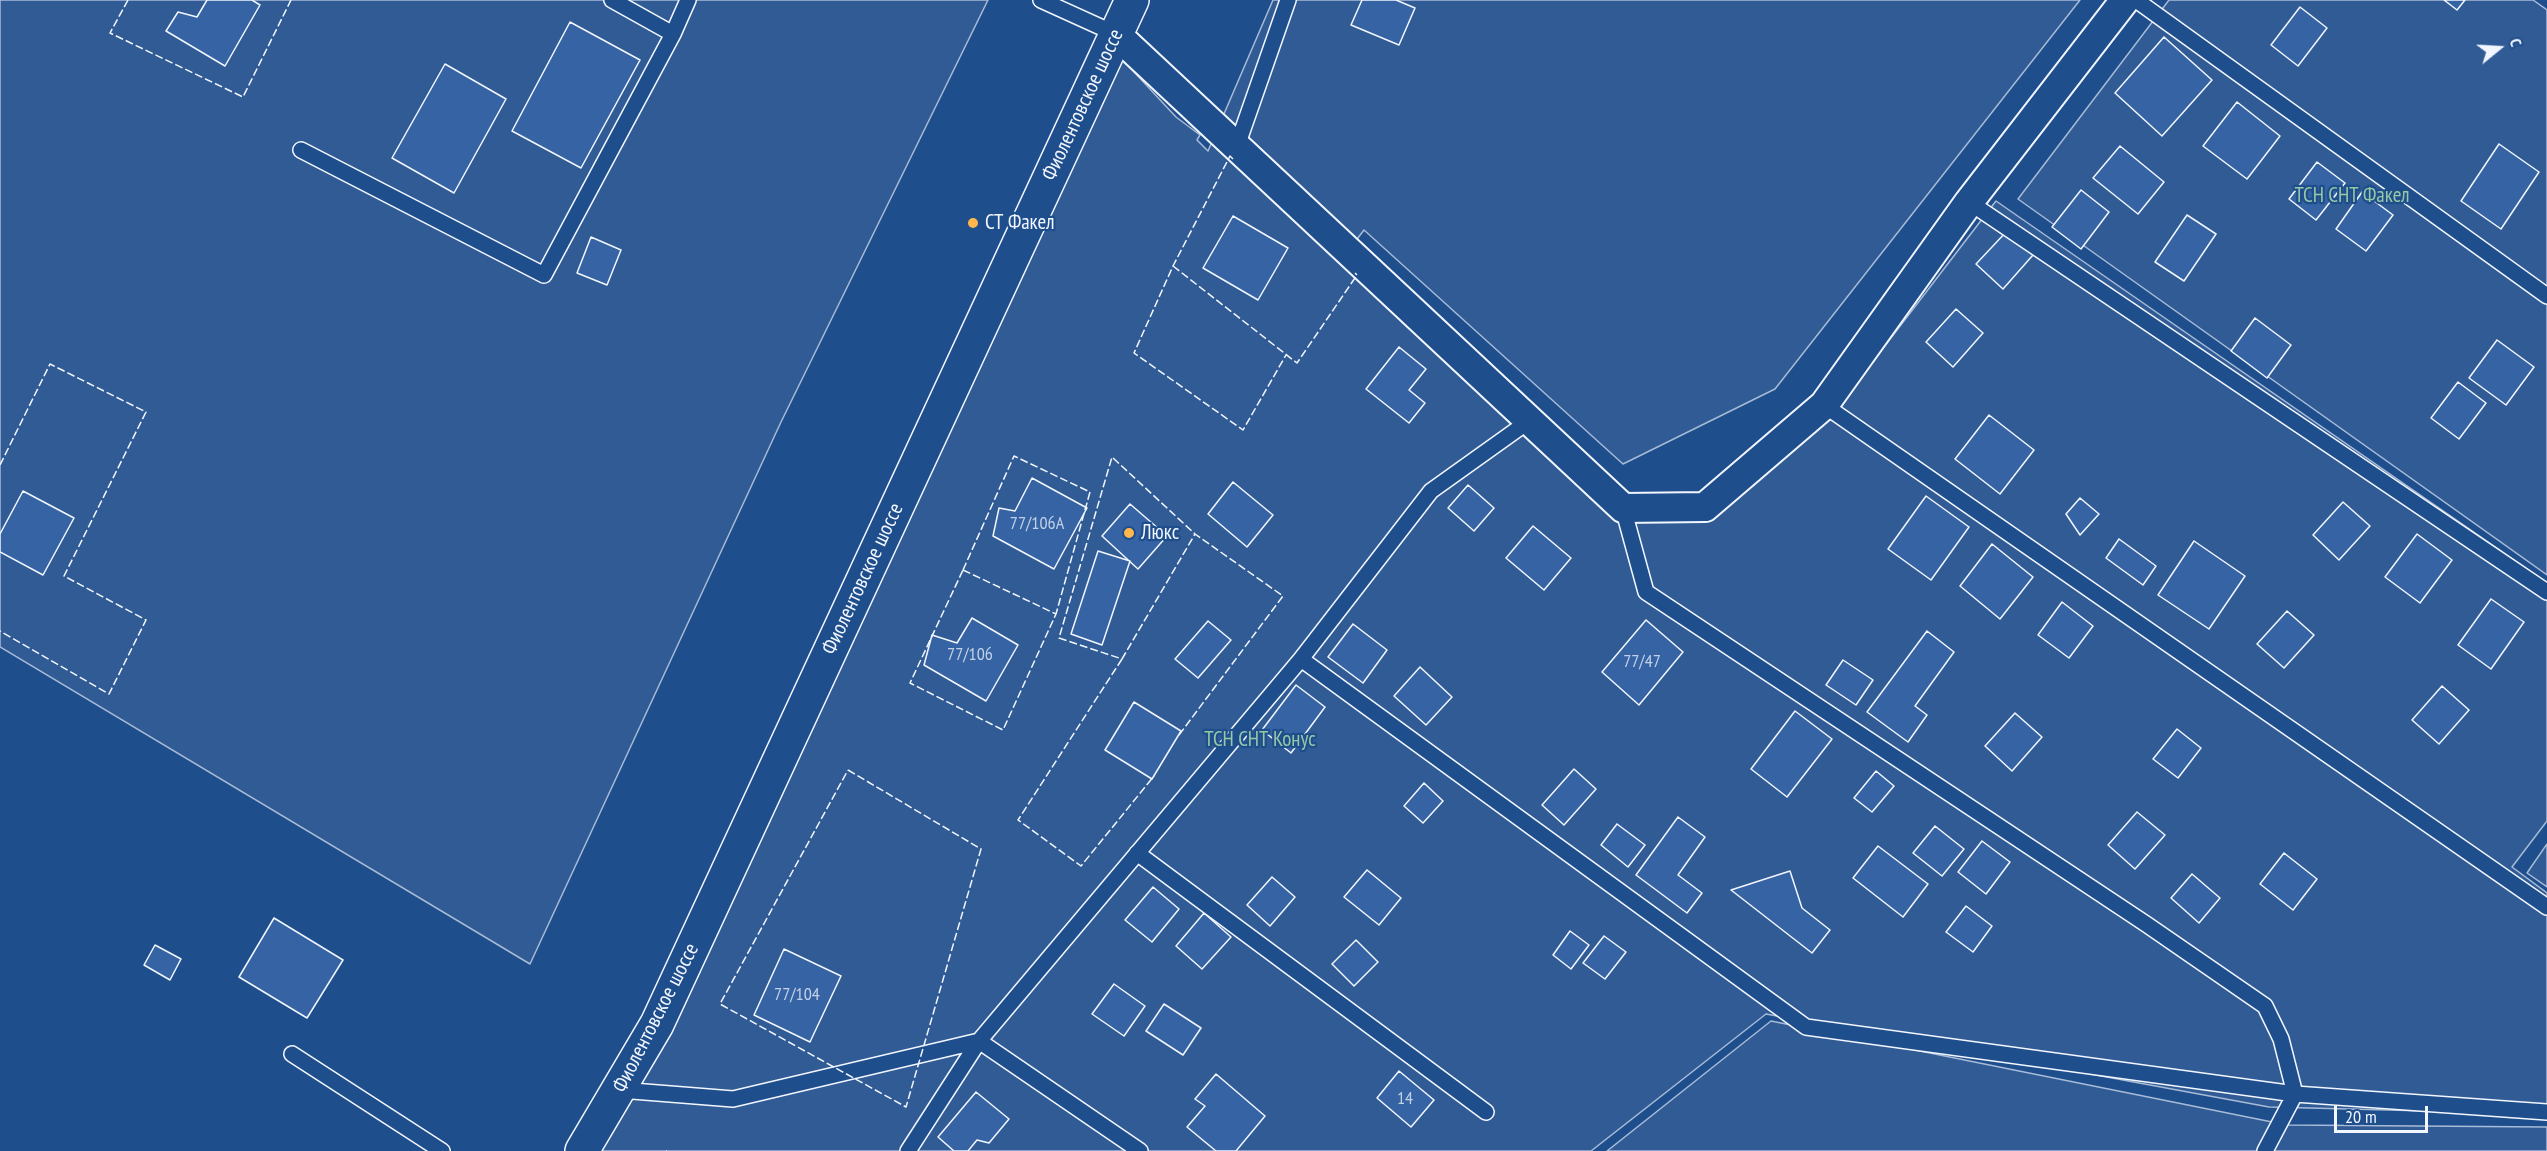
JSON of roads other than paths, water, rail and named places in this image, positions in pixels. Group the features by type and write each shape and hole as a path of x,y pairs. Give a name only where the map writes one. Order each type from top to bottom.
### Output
{"main road":[{"name":"Фиолентовское шоссе","path":"582,1151 620,1090 662,1014 1132,0"}],"street":[{"path":"1116,34 1623,508 1705,507 1824,405 1969,202 2125,0"}],"lane":[{"path":"612,0 673,34"},
{"path":"301,150 544,275 673,34 688,0"},
{"path":"1041,0 1116,34"},
{"path":"1238,146 1288,0"},
{"path":"2136,0 2547,296"},
{"path":"1969,202 2547,592"},
{"path":"1824,405 2547,907"},
{"path":"908,1151 978,1041 1301,659 1431,491 1530,421"},
{"path":"1623,508 1646,592 2146,924 2265,1006 2281,1039 2295,1094 2265,1151"},
{"path":"1301,659 1806,1027 2295,1094 2547,1112"},
{"path":"1137,853 1486,1112"},
{"path":"620,1090 733,1099 978,1041 1140,1151"},
{"path":"292,1054 442,1151"}],"place":[{"name":"СТ Факел","path":"973,223"},
{"name":"Люкс","path":"1129,533"}],"park label":[{"name":"ТСН СНТ Факел","path":"2352,196"},
{"name":"ТСН СНТ Конус","path":"1260,740"}]}
